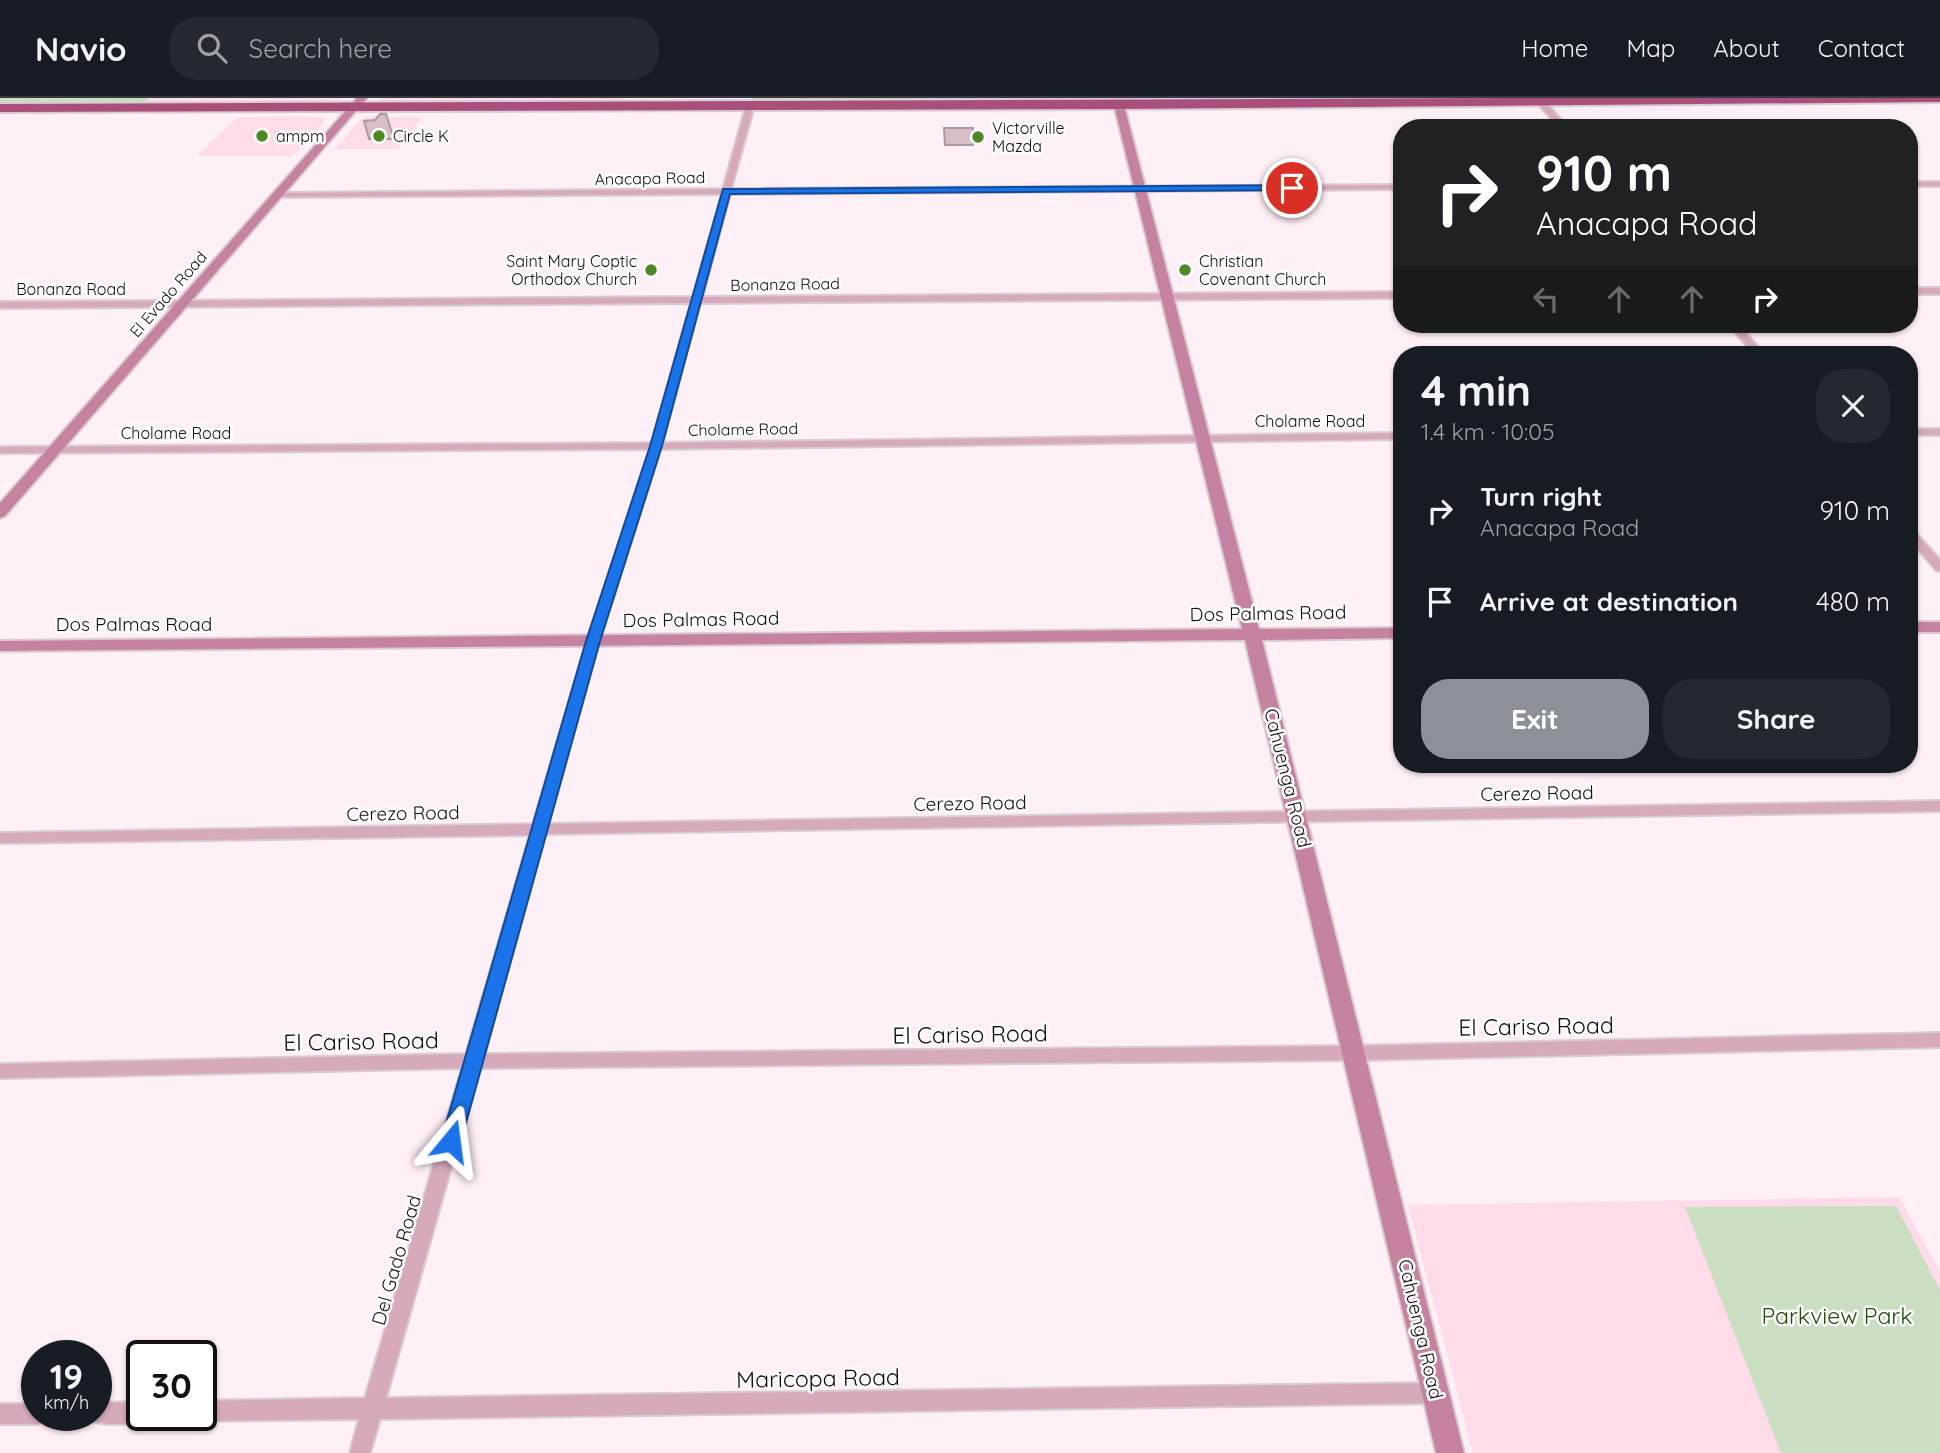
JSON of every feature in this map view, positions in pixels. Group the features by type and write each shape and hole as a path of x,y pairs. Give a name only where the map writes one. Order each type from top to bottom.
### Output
{"highway":[{"path":"0,110 355,105 1120,107 1940,100"},
{"path":"0,110 177,112 355,105"},
{"path":"177,112 233,107"}],"street":[{"path":"1543,104 1556,119"},
{"name":"El Evado Road","path":"0,513 355,105"},
{"name":"Del Gado Road","path":"360,1453 593,641 656,446 747,105"},
{"name":"Cahuenga Road","path":"1120,107 1298,816 1450,1453"},
{"path":"1918,184 1940,184"},
{"name":"Anacapa Road","path":"277,195 1393,187"},
{"path":"1918,291 1940,291"},
{"name":"Bonanza Road","path":"0,305 1393,295"},
{"path":"1918,432 1940,432"},
{"name":"Cholame Road","path":"0,450 656,446 1393,436"},
{"path":"1918,541 1940,567"},
{"path":"1918,627 1940,627"},
{"name":"Dos Palmas Road","path":"0,646 1393,633"},
{"name":"Cerezo Road","path":"0,838 1940,806"},
{"name":"El Cariso Road","path":"0,1071 474,1061 1355,1053 1940,1040"},
{"name":"Maricopa Road","path":"217,1411 1436,1393"},
{"path":"0,1414 21,1413"}],"shaded area":[{"path":"149,98 345,98 324,102 145,102"},
{"path":"380,98 622,98 620,102 383,102"},
{"path":"237,117 320,117 325,120 293,156 197,156"},
{"path":"368,117 422,117 398,149 336,149 360,120"},
{"path":"1899,1197 1940,1272 1940,1453 1473,1453 1408,1205"}],"green space":[{"path":"0,98 149,98 145,102 0,102"},
{"path":"752,98 1205,98 1206,101 752,102"},
{"name":"Parkview Park","path":"1896,1206 1940,1290 1940,1453 1781,1453 1685,1207"}],"building":[{"path":"380,114 386,114 394,139 369,139 364,121 375,120"},
{"path":"944,128 973,128 973,145 945,145"}],"place":[{"name":"ampm","path":"262,136"},
{"name":"Circle K","path":"379,136"},
{"name":"Victorville Mazda","path":"978,137"},
{"name":"Saint Mary Coptic Orthodox Church","path":"651,270"},
{"name":"Christian Covenant Church","path":"1185,270"}],"route":[{"path":"451,1141 567,729 626,534 656,446 726,191 1292,188"}]}
